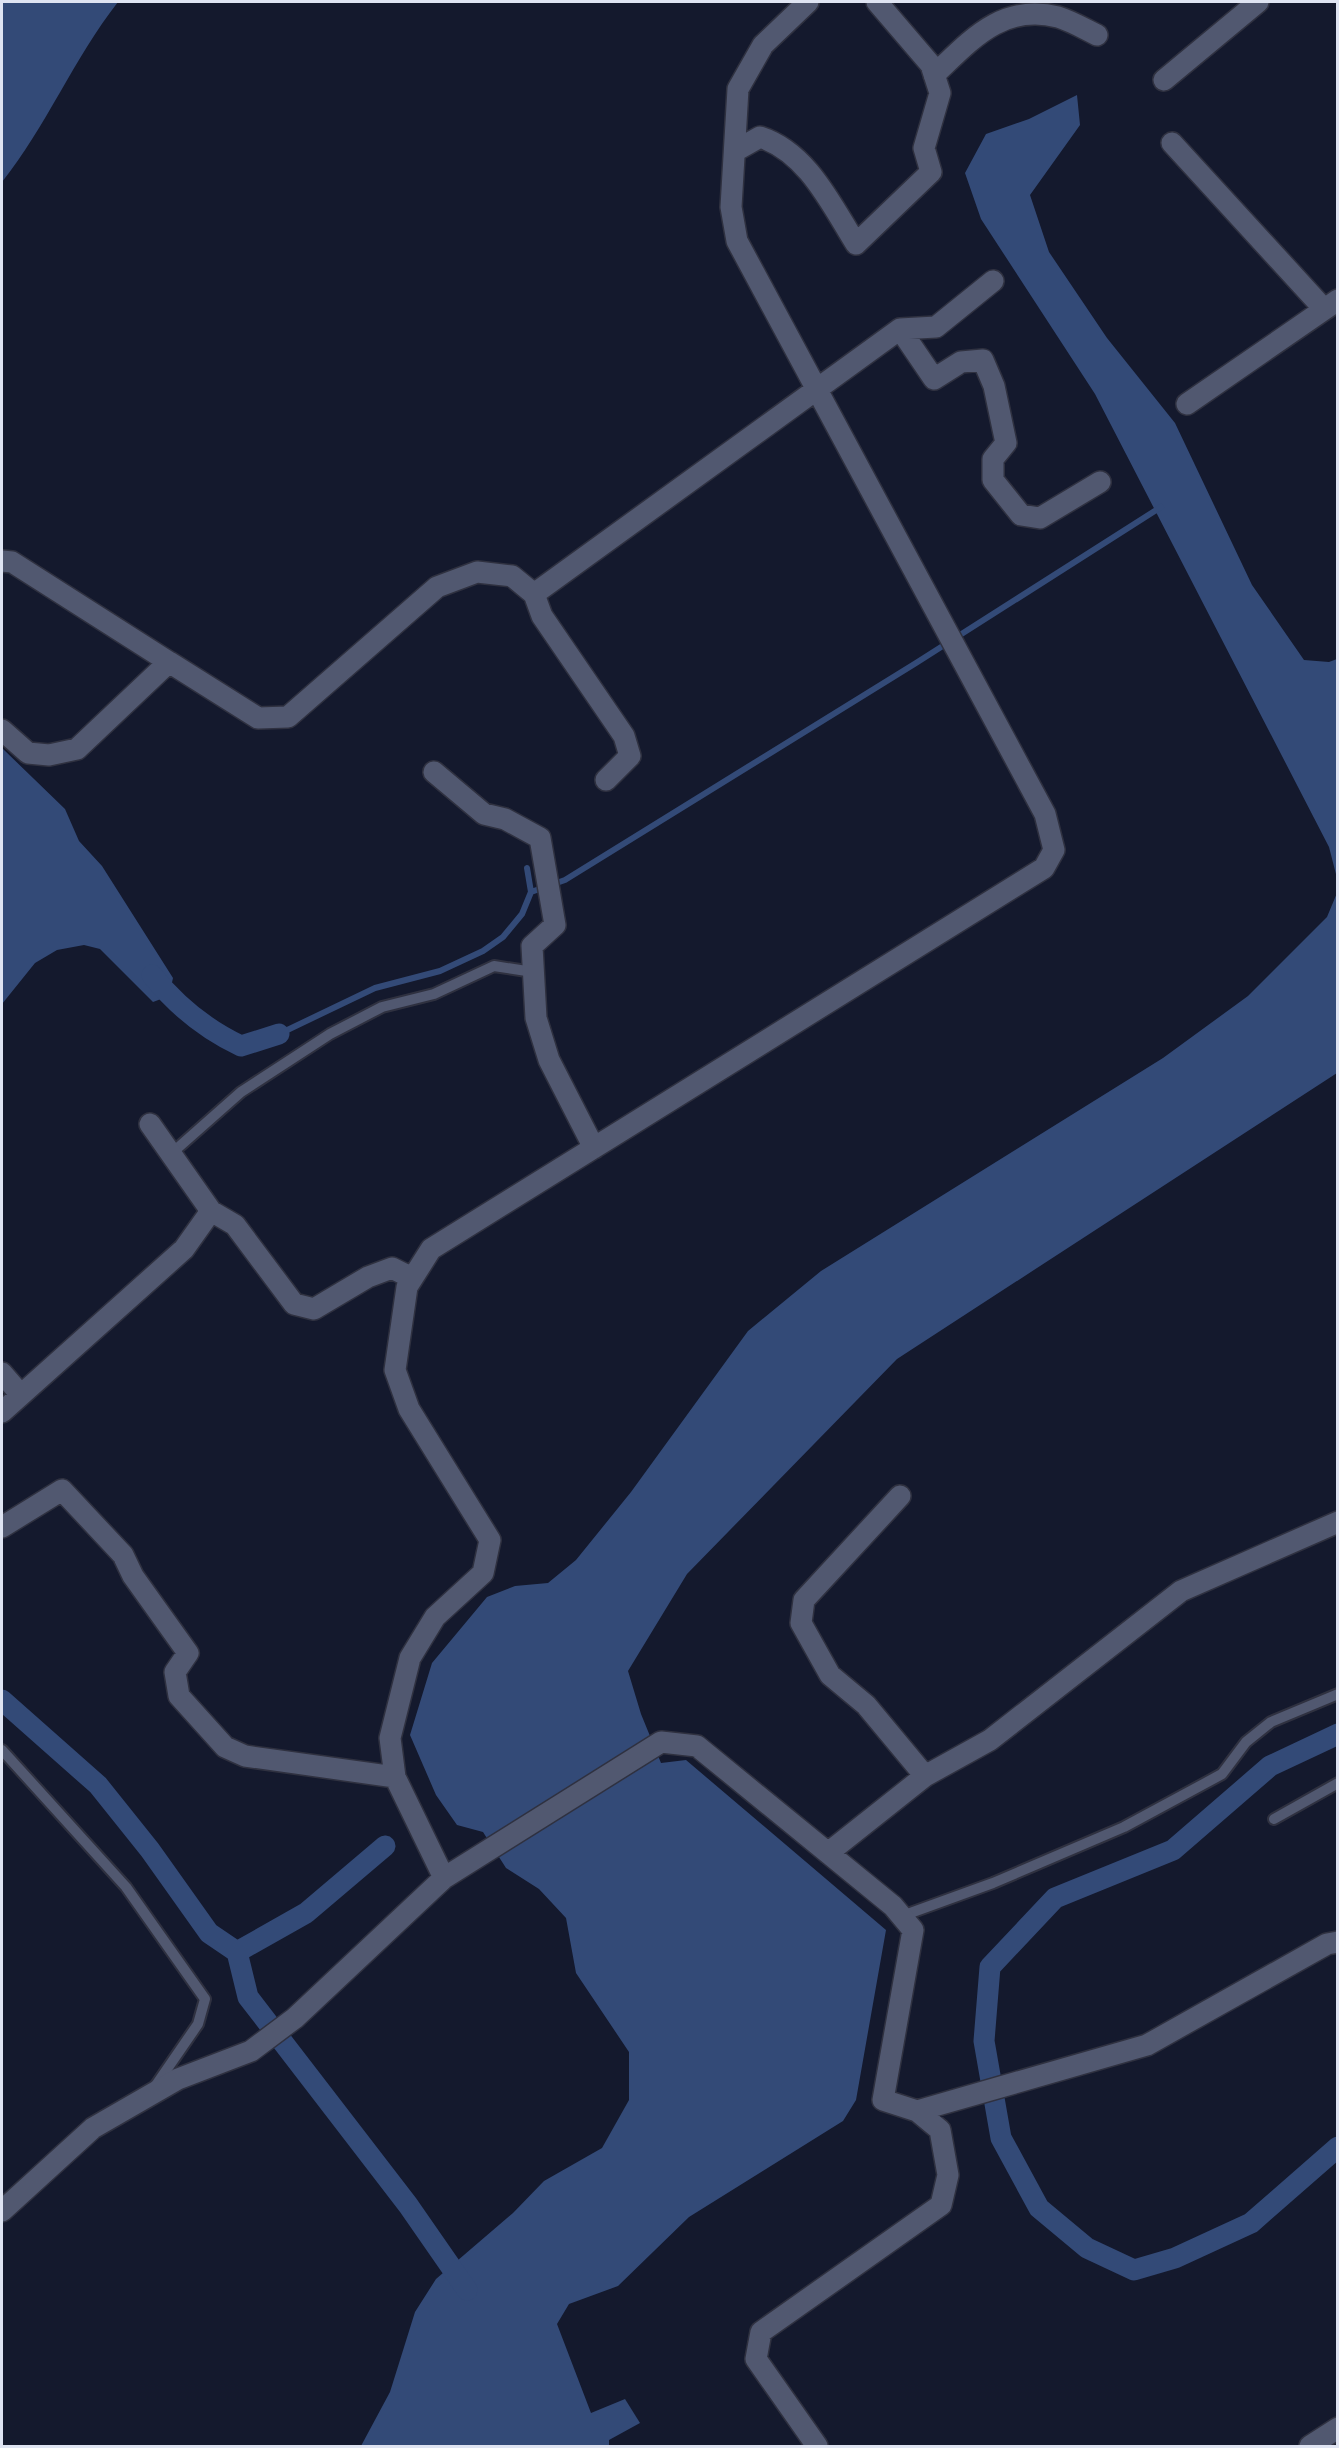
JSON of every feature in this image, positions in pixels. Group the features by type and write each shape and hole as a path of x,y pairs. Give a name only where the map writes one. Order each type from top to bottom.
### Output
{"street":[{"path":"444,1878 395,1777 390,1738 410,1658 435,1617 483,1573 490,1540 409,1409 395,1371 407,1287 412,1278 431,1249 1044,868 1054,850 1045,814 737,241 732,207 738,89 763,45 808,2"},
{"path":"735,151 760,137 778,143 816,179 856,244 931,172 924,148 940,93 931,65 877,2"},
{"path":"1164,80 1258,2"},
{"path":"934,75 982,30 1016,15 1058,17 1097,35"},
{"path":"1172,143 1331,304 1187,404"},
{"path":"534,594 900,329 936,327 993,280"},
{"path":"900,329 934,379 961,362 983,360 994,386 1006,444 993,459 993,480 1021,515 1040,518 1101,482"},
{"path":"2,561 12,562 258,718 288,717 436,587 477,572 512,576 534,594 542,616 624,736 630,756 606,780"},
{"path":"2,730 28,753 49,755 77,748 169,662"},
{"path":"434,772 484,814 505,819 540,838 553,902 555,925 532,946 536,1018 549,1060 594,1148"},
{"path":"150,1124 211,1211 235,1225 294,1304 314,1309 368,1277 392,1268 412,1278"},
{"path":"2,1412 184,1249 211,1211"},
{"path":"2,1373 21,1395"},
{"path":"2,1527 62,1490 123,1555 133,1576 188,1653 174,1672 179,1696 225,1747 245,1756 395,1777"},
{"path":"900,1496 804,1600 801,1623 830,1675 866,1705 925,1776"},
{"path":"828,1852 925,1776 990,1740 1181,1591 1338,1522"},
{"path":"2,2211 93,2128 178,2079 251,2051 295,2018 444,1878 661,1742 697,1746 828,1852 902,1916 913,1930 883,2100 917,2111 940,2130 948,2175 941,2205 760,2332 756,2359 817,2446"},
{"path":"917,2111 1147,2045 1327,1944 1338,1942"},
{"path":"1310,2446 1338,2428"}],"lane":[{"path":"172,1153 241,1092 330,1034 382,1007 434,994 494,966 533,972"},
{"path":"902,1916 993,1883 1124,1827 1222,1774 1246,1742 1271,1722 1338,1694"},
{"path":"2,1750 126,1887 206,1999 198,2024 149,2095"},
{"path":"1274,1819 1338,1783"}],"water":[{"path":"2,2 118,2 88,46 18,161 2,182"},
{"path":"1077,95 1080,125 1030,195 1049,252 1107,338 1175,423 1252,585 1304,660 1329,662 1337,659 1337,878 1329,847 1095,394 981,219 965,173 986,134 1029,119"},
{"path":"2,748 65,809 79,841 102,866 173,978 169,996 153,1002 100,949 84,945 57,950 35,963 2,1004"},
{"path":"1337,893 1337,1073 897,1359 687,1574 628,1671 641,1714 661,1763 686,1760 886,1930 856,2100 843,2121 689,2217 618,2286 569,2304 557,2324 591,2413 625,2399 640,2423 609,2440 609,2446 361,2446 390,2392 415,2312 436,2279 513,2213 544,2181 602,2148 629,2100 629,2052 576,1973 566,1918 539,1889 506,1868 483,1832 457,1825 436,1795 410,1735 432,1663 487,1597 515,1586 548,1583 576,1560 631,1492 748,1331 821,1271 1163,1058 1248,996 1327,917"}],"waterway":[{"path":"531,892 565,880 916,663 1161,507"},
{"path":"279,1034 375,988 440,971 483,951 503,937 522,914 531,892 527,868"},
{"path":"152,975 193,1016 241,1046 279,1034"},
{"path":"2,1700 98,1785 150,1850 209,1933 237,1952 306,1913 385,1846"},
{"path":"1338,1734 1270,1766 1173,1850 1055,1898 990,1967 984,2041 1001,2138 1039,2208 1087,2248 1134,2270 1175,2258 1251,2223 1338,2147"},
{"path":"237,1952 248,1997 408,2205 467,2290"}]}
